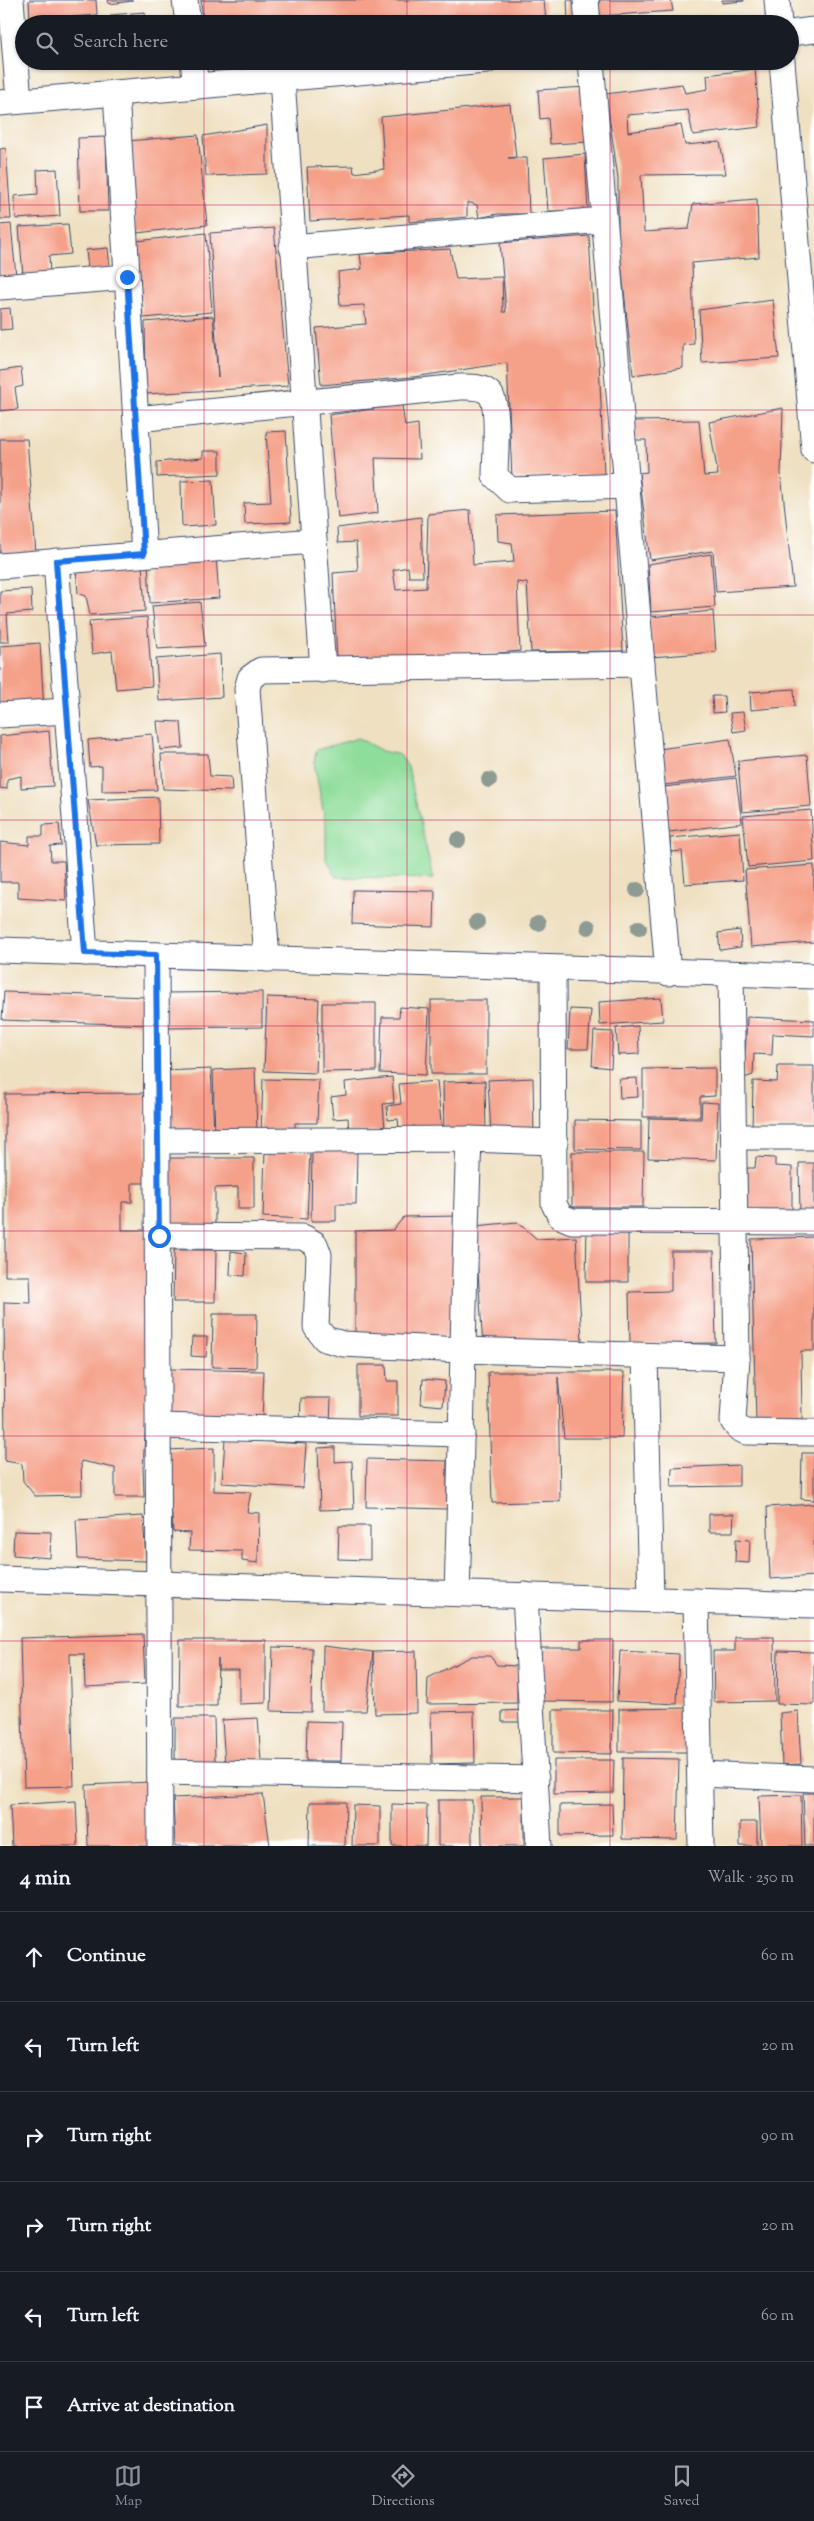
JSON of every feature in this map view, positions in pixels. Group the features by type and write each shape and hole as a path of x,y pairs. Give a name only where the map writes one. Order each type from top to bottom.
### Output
{"street":[{"path":"11,0 10,102 384,70"},
{"path":"185,0 187,15"},
{"path":"586,0 587,15"},
{"path":"777,0 778,15"},
{"path":"799,32 814,30"},
{"path":"194,70 196,86"},
{"path":"592,70 668,973"},
{"path":"783,70 814,450"},
{"path":"282,79 292,247 323,670"},
{"path":"116,93 144,554"},
{"path":"292,247 603,220"},
{"path":"0,287 127,277"},
{"path":"136,418 305,404 460,387 477,387 490,394 495,406 495,476 510,490 627,486"},
{"path":"0,566 314,541"},
{"path":"56,561 85,953"},
{"path":"267,959 247,690 250,678 261,670 642,664"},
{"path":"0,715 67,711"},
{"path":"0,950 668,973 814,976"},
{"path":"156,955 159,1236 160,1846"},
{"path":"553,968 554,1204 560,1216 572,1221 814,1222"},
{"path":"731,974 736,1358 734,1421 738,1428 746,1432 814,1434"},
{"path":"734,1137 814,1137"},
{"path":"158,1141 468,1139 555,1142"},
{"path":"457,1593 462,1434 461,1350 468,1139"},
{"path":"159,1236 303,1237 315,1244 319,1255 316,1327 325,1339 343,1344 461,1350 736,1358"},
{"path":"645,1356 651,1599"},
{"path":"159,1426 462,1434"},
{"path":"0,1580 814,1604"},
{"path":"525,1595 539,1846"},
{"path":"696,1601 701,1846"},
{"path":"160,1772 536,1779"},
{"path":"700,1774 814,1778"}],"green space":[{"path":"358,738 382,751 400,755 408,767 433,879 336,877 326,858 326,825 314,763 316,750"}],"building":[{"path":"29,0 96,0 97,15 30,15"},
{"path":"108,0 132,0 132,1 109,4"},
{"path":"201,0 544,0 545,15 202,15"},
{"path":"567,0 582,0 583,15 568,15"},
{"path":"599,0 671,0 673,11 615,15 600,15"},
{"path":"722,0 744,0 744,1 722,3"},
{"path":"145,12 145,15 111,15"},
{"path":"755,70 760,127 693,135 688,110 627,115 628,132 681,125 685,145 720,142 726,174 641,175 644,232 689,229 693,204 757,199 759,257 692,263 694,344 683,345 683,368 633,375 618,234 618,178 606,94 682,84 685,93 708,89 707,75"},
{"path":"586,87 589,142 550,144 548,118 540,119 538,90"},
{"path":"510,104 516,157 508,158 527,158 529,214 497,214 479,218 477,205 467,202 467,217 409,222 409,215 310,221 307,167 353,166 354,173 384,169 381,117"},
{"path":"267,125 267,174 206,176 203,136"},
{"path":"198,135 207,225 137,233 127,141"},
{"path":"106,137 108,211 80,211 78,138"},
{"path":"6,148 11,219 0,219 0,149"},
{"path":"585,154 588,211 548,211 544,158"},
{"path":"57,169 60,216 16,219 14,196 38,194 37,170"},
{"path":"11,224 16,276 0,278 0,225"},
{"path":"68,224 71,254 49,256 50,274 23,276 19,227"},
{"path":"274,228 288,386 146,394 145,322 213,316 218,377 210,233"},
{"path":"206,233 212,312 143,318 137,241"},
{"path":"589,236 593,308 599,361 604,474 512,479 507,363 413,377 321,385 316,328 366,324 364,305 340,306 338,272 362,269 360,254 450,249 456,279 502,277 503,312 506,312 500,243"},
{"path":"108,248 110,269 88,270 86,250"},
{"path":"773,300 779,358 702,363 699,310"},
{"path":"10,308 12,329 0,330 0,309"},
{"path":"21,368 23,386 15,388 18,409 0,411 0,371"},
{"path":"402,405 405,426 418,424 420,459 375,458 378,513 338,518 329,415"},
{"path":"783,408 781,473 793,587 716,592 713,551 650,560 639,473 647,472 646,440 635,440 634,421 699,420 704,476 718,475 709,422"},
{"path":"286,431 291,522 245,524 244,503 271,502 266,432"},
{"path":"0,439 27,439 36,554 0,556"},
{"path":"203,451 220,451 220,474 157,477 157,462 203,458"},
{"path":"213,480 216,525 182,527 181,481"},
{"path":"470,510 473,565 514,562 512,543 498,541 497,515 615,511 623,651 531,652 527,583 517,582 520,651 478,655 337,661 333,573 358,571 356,542 338,543 337,528 421,517 423,577 409,577 408,567 393,570 396,590 426,588 428,514"},
{"path":"711,554 715,607 651,612 648,564"},
{"path":"216,556 219,598 150,603 148,561"},
{"path":"142,563 145,611 90,615 86,596 78,593 76,569"},
{"path":"31,589 32,612 7,614 9,642 0,642 0,591"},
{"path":"200,602 205,646 157,649 152,606"},
{"path":"713,611 716,652 651,657 649,617"},
{"path":"147,617 152,686 116,689 112,651 92,654 89,621"},
{"path":"40,643 44,710 0,703 0,646"},
{"path":"220,654 222,697 159,701 156,659"},
{"path":"794,689 795,706 751,710 750,692"},
{"path":"712,696 724,696 725,712 713,713"},
{"path":"743,712 746,730 733,732 730,713"},
{"path":"157,721 181,722 183,748 160,750"},
{"path":"49,731 53,786 21,788 21,776 7,779 7,789 0,788 0,736"},
{"path":"152,734 157,790 102,791 102,766 90,767 88,740"},
{"path":"730,739 736,776 664,785 659,749"},
{"path":"161,754 208,754 210,776 231,777 232,791 163,789"},
{"path":"807,755 811,806 742,812 738,761"},
{"path":"736,778 742,823 669,832 664,787"},
{"path":"158,797 159,844 96,845 88,800"},
{"path":"811,810 814,861 748,867 743,816"},
{"path":"59,824 61,845 50,846 51,861 64,861 66,901 18,898 18,882 0,882 0,842 29,845 29,836 43,836 43,825"},
{"path":"740,832 743,880 685,884 682,851 671,852 670,838"},
{"path":"814,865 814,942 751,947 745,870"},
{"path":"353,890 435,891 434,927 352,924"},
{"path":"740,930 741,947 720,950 718,933"},
{"path":"4,992 147,997 146,1025 2,1020"},
{"path":"262,992 262,1027 164,1028 164,993"},
{"path":"267,997 319,999 316,1073 264,1071"},
{"path":"661,998 663,1021 600,1025 599,1002"},
{"path":"431,1000 486,1000 486,1074 431,1074"},
{"path":"322,1003 376,1003 376,1071 322,1072"},
{"path":"400,1007 429,1009 426,1075 380,1073 382,1017 399,1017"},
{"path":"570,1009 591,1010 588,1049 568,1049"},
{"path":"747,1017 814,1020 814,1036 773,1034 772,1055 754,1054 753,1075 744,1078"},
{"path":"638,1026 639,1054 618,1055 616,1028"},
{"path":"594,1031 613,1032 611,1068 592,1066"},
{"path":"778,1066 814,1066 814,1128 752,1128 753,1081 777,1082"},
{"path":"255,1068 257,1133 215,1135 213,1070"},
{"path":"715,1068 715,1096 700,1097 700,1117 643,1117 643,1069"},
{"path":"211,1069 214,1131 163,1133 161,1071"},
{"path":"392,1077 394,1103 383,1104 385,1130 349,1134 348,1118 333,1119 331,1097 346,1095 345,1082"},
{"path":"533,1078 534,1137 491,1134 488,1080"},
{"path":"637,1078 638,1097 620,1098 619,1079"},
{"path":"263,1079 319,1080 317,1123 295,1123 295,1135 261,1134"},
{"path":"437,1081 442,1133 418,1136 415,1126 399,1128 398,1119 388,1120 387,1106 401,1104 399,1084"},
{"path":"485,1081 486,1134 444,1135 443,1082"},
{"path":"146,1093 146,1183 132,1183 132,1202 122,1202 122,1230 146,1230 144,1497 115,1497 115,1468 81,1461 82,1495 35,1496 23,1481 22,1464 5,1461 4,1302 31,1303 30,1276 5,1276 5,1094"},
{"path":"702,1102 718,1103 716,1160 648,1158 649,1118 701,1119"},
{"path":"575,1120 641,1121 641,1150 575,1149"},
{"path":"312,1148 357,1148 356,1204 336,1204 336,1221 311,1221"},
{"path":"265,1150 310,1152 307,1219 263,1217"},
{"path":"572,1152 644,1152 643,1207 572,1207"},
{"path":"756,1157 775,1158 775,1166 792,1167 792,1219 746,1218 747,1168 755,1168"},
{"path":"168,1158 254,1158 254,1209 238,1209 238,1187 215,1188 215,1229 167,1230"},
{"path":"799,1163 814,1163 814,1214 800,1214"},
{"path":"459,1216 459,1337 355,1337 355,1231 393,1230 404,1217"},
{"path":"517,1222 537,1239 576,1237 582,1341 483,1347 475,1226"},
{"path":"587,1224 628,1225 628,1282 586,1282"},
{"path":"814,1237 814,1351 801,1351 802,1420 756,1421 751,1239"},
{"path":"174,1250 216,1250 215,1302 173,1302"},
{"path":"231,1251 246,1253 245,1276 230,1275"},
{"path":"671,1251 714,1251 716,1343 630,1344 629,1292 671,1291"},
{"path":"213,1314 257,1314 256,1368 212,1367"},
{"path":"192,1337 207,1337 206,1357 191,1356"},
{"path":"358,1365 386,1365 387,1381 398,1381 398,1416 358,1416"},
{"path":"168,1369 264,1371 262,1421 167,1419"},
{"path":"488,1372 624,1372 622,1438 564,1438 558,1377 560,1501 492,1503"},
{"path":"423,1379 445,1381 443,1406 421,1404"},
{"path":"301,1398 331,1398 330,1425 300,1424"},
{"path":"225,1439 306,1444 303,1488 222,1483"},
{"path":"335,1447 335,1462 352,1461 354,1509 320,1510 318,1448"},
{"path":"214,1448 214,1491 251,1492 247,1512 259,1513 258,1563 242,1561 242,1551 189,1550 190,1533 173,1532 167,1450"},
{"path":"802,1453 814,1453 814,1500 801,1499"},
{"path":"367,1459 447,1461 447,1509 366,1507"},
{"path":"739,1465 739,1486 671,1487 672,1468"},
{"path":"814,1504 814,1576 770,1579 767,1507"},
{"path":"709,1514 734,1514 733,1532 709,1532"},
{"path":"143,1516 146,1561 78,1559 76,1520"},
{"path":"339,1526 370,1526 370,1560 338,1559"},
{"path":"14,1531 51,1532 50,1558 13,1555"},
{"path":"736,1539 750,1540 749,1563 735,1562"},
{"path":"143,1634 145,1684 85,1687 84,1654 70,1654 74,1786 24,1787 20,1638"},
{"path":"735,1637 774,1637 775,1701 714,1702 713,1651 735,1651"},
{"path":"180,1640 266,1640 266,1703 239,1704 239,1670 218,1670 218,1659 217,1706 179,1706"},
{"path":"581,1640 613,1640 612,1702 540,1701 541,1648 581,1648"},
{"path":"323,1646 373,1652 366,1711 322,1711"},
{"path":"273,1647 312,1648 311,1712 271,1711"},
{"path":"416,1651 417,1713 375,1714 373,1652"},
{"path":"620,1651 679,1654 677,1704 617,1701"},
{"path":"778,1651 814,1652 814,1705 777,1704"},
{"path":"472,1656 490,1656 497,1665 517,1666 517,1703 427,1704 428,1678"},
{"path":"688,1708 688,1752 619,1752 619,1709"},
{"path":"523,1710 523,1722 502,1722 502,1711"},
{"path":"553,1710 613,1710 612,1754 553,1753"},
{"path":"474,1711 475,1763 432,1764 431,1712"},
{"path":"798,1711 801,1764 782,1765 780,1713"},
{"path":"175,1718 214,1718 215,1762 175,1763"},
{"path":"258,1718 261,1761 225,1764 222,1720"},
{"path":"307,1721 342,1722 341,1761 306,1761"},
{"path":"623,1758 679,1759 677,1840 622,1839"},
{"path":"554,1760 614,1760 613,1793 554,1794"},
{"path":"151,1782 153,1846 88,1846 86,1785"},
{"path":"803,1793 814,1793 814,1846 805,1846"},
{"path":"263,1794 270,1846 175,1846 173,1798"},
{"path":"801,1795 802,1846 761,1846 759,1796"},
{"path":"481,1797 524,1797 524,1846 482,1846"},
{"path":"438,1800 472,1800 472,1846 438,1846"},
{"path":"76,1801 78,1846 12,1846 10,1805"},
{"path":"310,1802 346,1802 345,1846 309,1846"},
{"path":"392,1804 427,1805 426,1846 392,1846"},
{"path":"612,1804 613,1835 560,1836 560,1805"},
{"path":"353,1805 380,1806 380,1846 352,1846"},
{"path":"740,1822 757,1822 757,1846 740,1846"}],"route":[{"path":"127,277 144,554 56,561 85,953 156,955 159,1236"}]}
